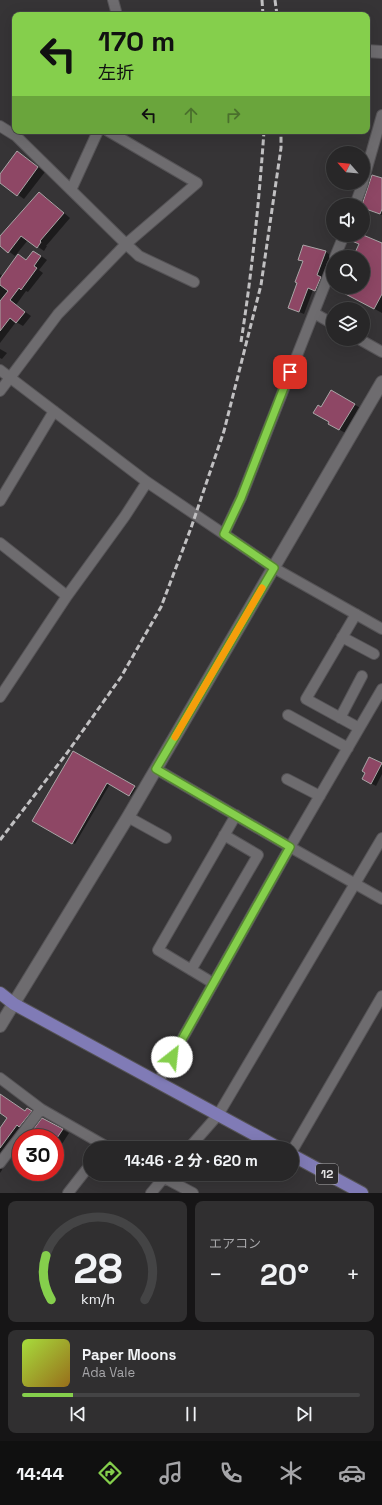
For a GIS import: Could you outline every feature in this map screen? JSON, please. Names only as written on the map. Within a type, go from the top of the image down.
[{"type":"main road","points":[[0,993],[14,1004],[266,1141]]},
{"type":"main road","name":"12","points":[[299,1159],[362,1193]]},
{"type":"street","points":[[114,0],[116,12]]},
{"type":"street","points":[[370,51],[382,52]]},
{"type":"street","points":[[370,157],[382,115]]},
{"type":"street","points":[[0,126],[12,134]]},
{"type":"street","points":[[13,134],[139,256],[194,282]]},
{"type":"street","points":[[71,190],[97,134]]},
{"type":"street","points":[[0,391],[58,314],[126,244],[197,184],[113,134]]},
{"type":"street","points":[[224,534],[241,498],[326,282]]},
{"type":"street","points":[[314,313],[326,320]]},
{"type":"street","points":[[370,345],[382,352]]},
{"type":"street","points":[[0,370],[147,482],[274,568],[382,629]]},
{"type":"street","points":[[2,1018],[14,1004],[128,817],[382,382]]},
{"type":"street","points":[[0,501],[54,411]]},
{"type":"street","points":[[0,697],[67,596],[125,516],[147,482]]},
{"type":"street","points":[[0,543],[67,596]]},
{"type":"street","points":[[356,614],[306,699],[359,728]]},
{"type":"street","points":[[342,637],[374,654]]},
{"type":"street","points":[[340,718],[362,676]]},
{"type":"street","points":[[158,1082],[290,847],[382,689]]},
{"type":"street","points":[[288,715],[348,748]]},
{"type":"street","points":[[156,769],[382,899]]},
{"type":"street","points":[[287,778],[320,796]]},
{"type":"street","points":[[213,983],[158,950],[236,816]]},
{"type":"street","points":[[128,817],[166,838]]},
{"type":"street","points":[[191,970],[258,855],[224,835]]},
{"type":"street","points":[[195,1141],[218,1115],[382,838]]},
{"type":"street","points":[[298,1141],[382,996]]},
{"type":"street","points":[[0,1078],[41,1109],[96,1141]]},
{"type":"street","points":[[0,1163],[41,1109]]},
{"type":"street","points":[[68,1193],[83,1174]]},
{"type":"street","points":[[151,1193],[158,1181]]},
{"type":"street","points":[[172,1181],[193,1193]]},
{"type":"building","points":[[17,151],[38,167],[17,196],[0,183],[0,174]]},
{"type":"building","points":[[372,175],[382,178],[382,209],[380,214],[370,210],[370,198],[364,198],[367,190],[370,190]]},
{"type":"building","points":[[39,192],[64,213],[40,241],[41,242],[37,248],[21,236],[8,253],[0,246],[0,236]]},
{"type":"building","points":[[370,238],[382,243],[382,294],[374,309],[370,307],[370,302],[361,302],[345,294],[370,294],[370,250],[356,250],[359,244],[354,242],[370,242]]},
{"type":"building","points":[[303,245],[326,251],[317,275],[321,277],[315,291],[308,288],[299,312],[288,308],[297,283],[295,282],[303,261],[298,260]]},
{"type":"building","points":[[33,251],[41,256],[34,266],[37,268],[21,290],[19,288],[10,300],[25,312],[16,323],[10,318],[0,331],[0,301],[8,291],[0,285],[0,279],[18,254],[26,260]]},
{"type":"building","points":[[331,390],[355,404],[339,430],[328,424],[329,422],[313,413],[318,405],[321,407]]},
{"type":"building","points":[[73,751],[135,786],[129,796],[107,783],[72,844],[32,821]]},
{"type":"building","points":[[369,757],[382,763],[371,784],[362,779],[365,773],[362,771]]},
{"type":"building","points":[[0,1094],[25,1111],[27,1108],[32,1111],[19,1127],[17,1125],[14,1129],[12,1129],[12,1132],[0,1148],[0,1128],[7,1118],[0,1113]]},
{"type":"building","points":[[42,1118],[63,1129],[34,1129]]},
{"type":"railway","points":[[262,0],[263,12]]},
{"type":"railway","points":[[275,0],[277,12]]},
{"type":"railway","points":[[241,342],[255,237],[264,134]]},
{"type":"railway","points":[[0,840],[67,753],[121,677],[161,607],[191,528],[224,431],[261,285],[281,148],[281,134]]},
{"type":"slow traffic","points":[[175,737],[262,588]]},
{"type":"route","points":[[172,1057],[290,847],[156,769],[274,568],[224,534],[241,498],[290,372]]}]
